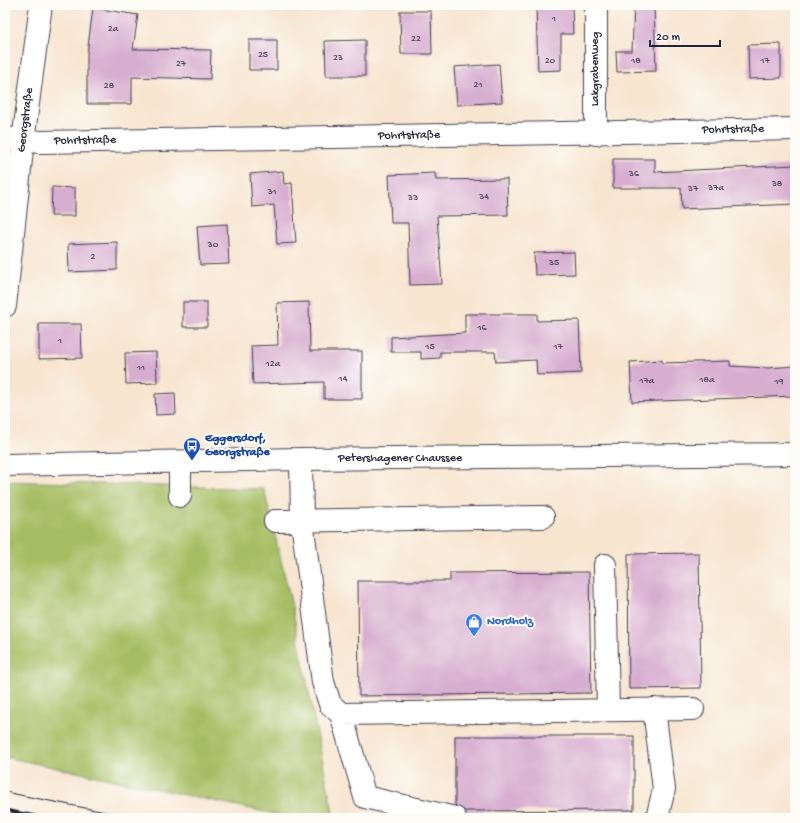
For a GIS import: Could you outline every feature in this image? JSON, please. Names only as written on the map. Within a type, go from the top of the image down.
[{"type":"street","name":"Georgstraße","points":[[5,306],[14,139],[41,5]]},
{"type":"street","name":"Lakgrabenweg","points":[[596,5],[596,134]]},
{"type":"street","name":"Pohrtstraße","points":[[14,139],[40,142],[596,134],[795,129]]},
{"type":"street","name":"Petershagener Chaussee","points":[[5,465],[301,459],[795,454]]},
{"type":"street","points":[[301,459],[302,521],[323,682],[330,704],[341,714],[364,797],[455,818]]},
{"type":"street","points":[[180,462],[180,496]]},
{"type":"street","points":[[275,521],[543,517]]},
{"type":"street","points":[[605,565],[608,710]]},
{"type":"street","points":[[654,709],[664,790],[657,818]]},
{"type":"street","points":[[341,714],[693,709]]},
{"type":"green space","points":[[5,481],[264,489],[291,602],[334,818],[294,818],[5,757]]},
{"type":"building","points":[[536,5],[572,5],[573,34],[561,34],[561,70],[538,71]]},
{"type":"building","points":[[634,5],[654,5],[656,71],[617,72],[616,51],[632,51]]},
{"type":"building","points":[[93,8],[138,15],[133,49],[211,50],[210,79],[132,77],[132,104],[87,104],[87,54]]},
{"type":"building","points":[[400,11],[431,11],[432,54],[401,54]]},
{"type":"building","points":[[249,40],[277,40],[277,70],[249,70]]},
{"type":"building","points":[[365,40],[365,76],[326,76],[325,41]]},
{"type":"building","points":[[781,44],[781,78],[749,79],[748,45]]},
{"type":"building","points":[[499,64],[502,102],[457,105],[454,67]]},
{"type":"building","points":[[613,159],[655,159],[655,172],[795,165],[795,204],[682,209],[681,188],[613,188]]},
{"type":"building","points":[[283,171],[284,184],[292,183],[296,243],[277,244],[274,205],[252,207],[250,174]]},
{"type":"building","points":[[435,173],[436,180],[507,179],[508,215],[437,216],[442,284],[410,285],[408,223],[391,223],[389,175]]},
{"type":"building","points":[[52,187],[75,188],[75,216],[51,216]]},
{"type":"building","points":[[227,224],[229,264],[200,265],[197,226]]},
{"type":"building","points":[[117,242],[117,270],[69,272],[68,244]]},
{"type":"building","points":[[574,252],[575,274],[535,275],[534,253]]},
{"type":"building","points":[[183,302],[207,302],[207,327],[183,327]]},
{"type":"building","points":[[309,302],[310,351],[362,351],[362,399],[324,399],[324,382],[253,384],[251,346],[278,345],[277,303]]},
{"type":"building","points":[[465,314],[537,314],[537,321],[579,320],[581,373],[537,375],[536,360],[496,362],[495,352],[440,352],[440,358],[421,359],[421,352],[391,352],[391,337],[465,333]]},
{"type":"building","points":[[39,324],[81,324],[82,358],[39,359]]},
{"type":"building","points":[[156,352],[157,383],[126,384],[125,353]]},
{"type":"building","points":[[662,360],[662,363],[730,361],[730,366],[768,368],[795,366],[795,396],[632,402],[630,362]]},
{"type":"building","points":[[175,393],[176,414],[156,415],[155,394]]},
{"type":"building","points":[[699,553],[701,688],[629,689],[628,554]]},
{"type":"building","name":"Nordholz","points":[[589,572],[591,693],[359,696],[358,581],[450,581],[450,573]]},
{"type":"building","points":[[455,736],[634,736],[634,810],[465,811],[455,805]]},
{"type":"tram line","points":[[5,792],[135,818]]},
{"type":"railway","points":[[5,810],[46,818]]},
{"type":"place","name":"Eggersdorf, Georgstraße","points":[[192,461]]},
{"type":"place","name":"Nordholz","points":[[474,637]]}]
